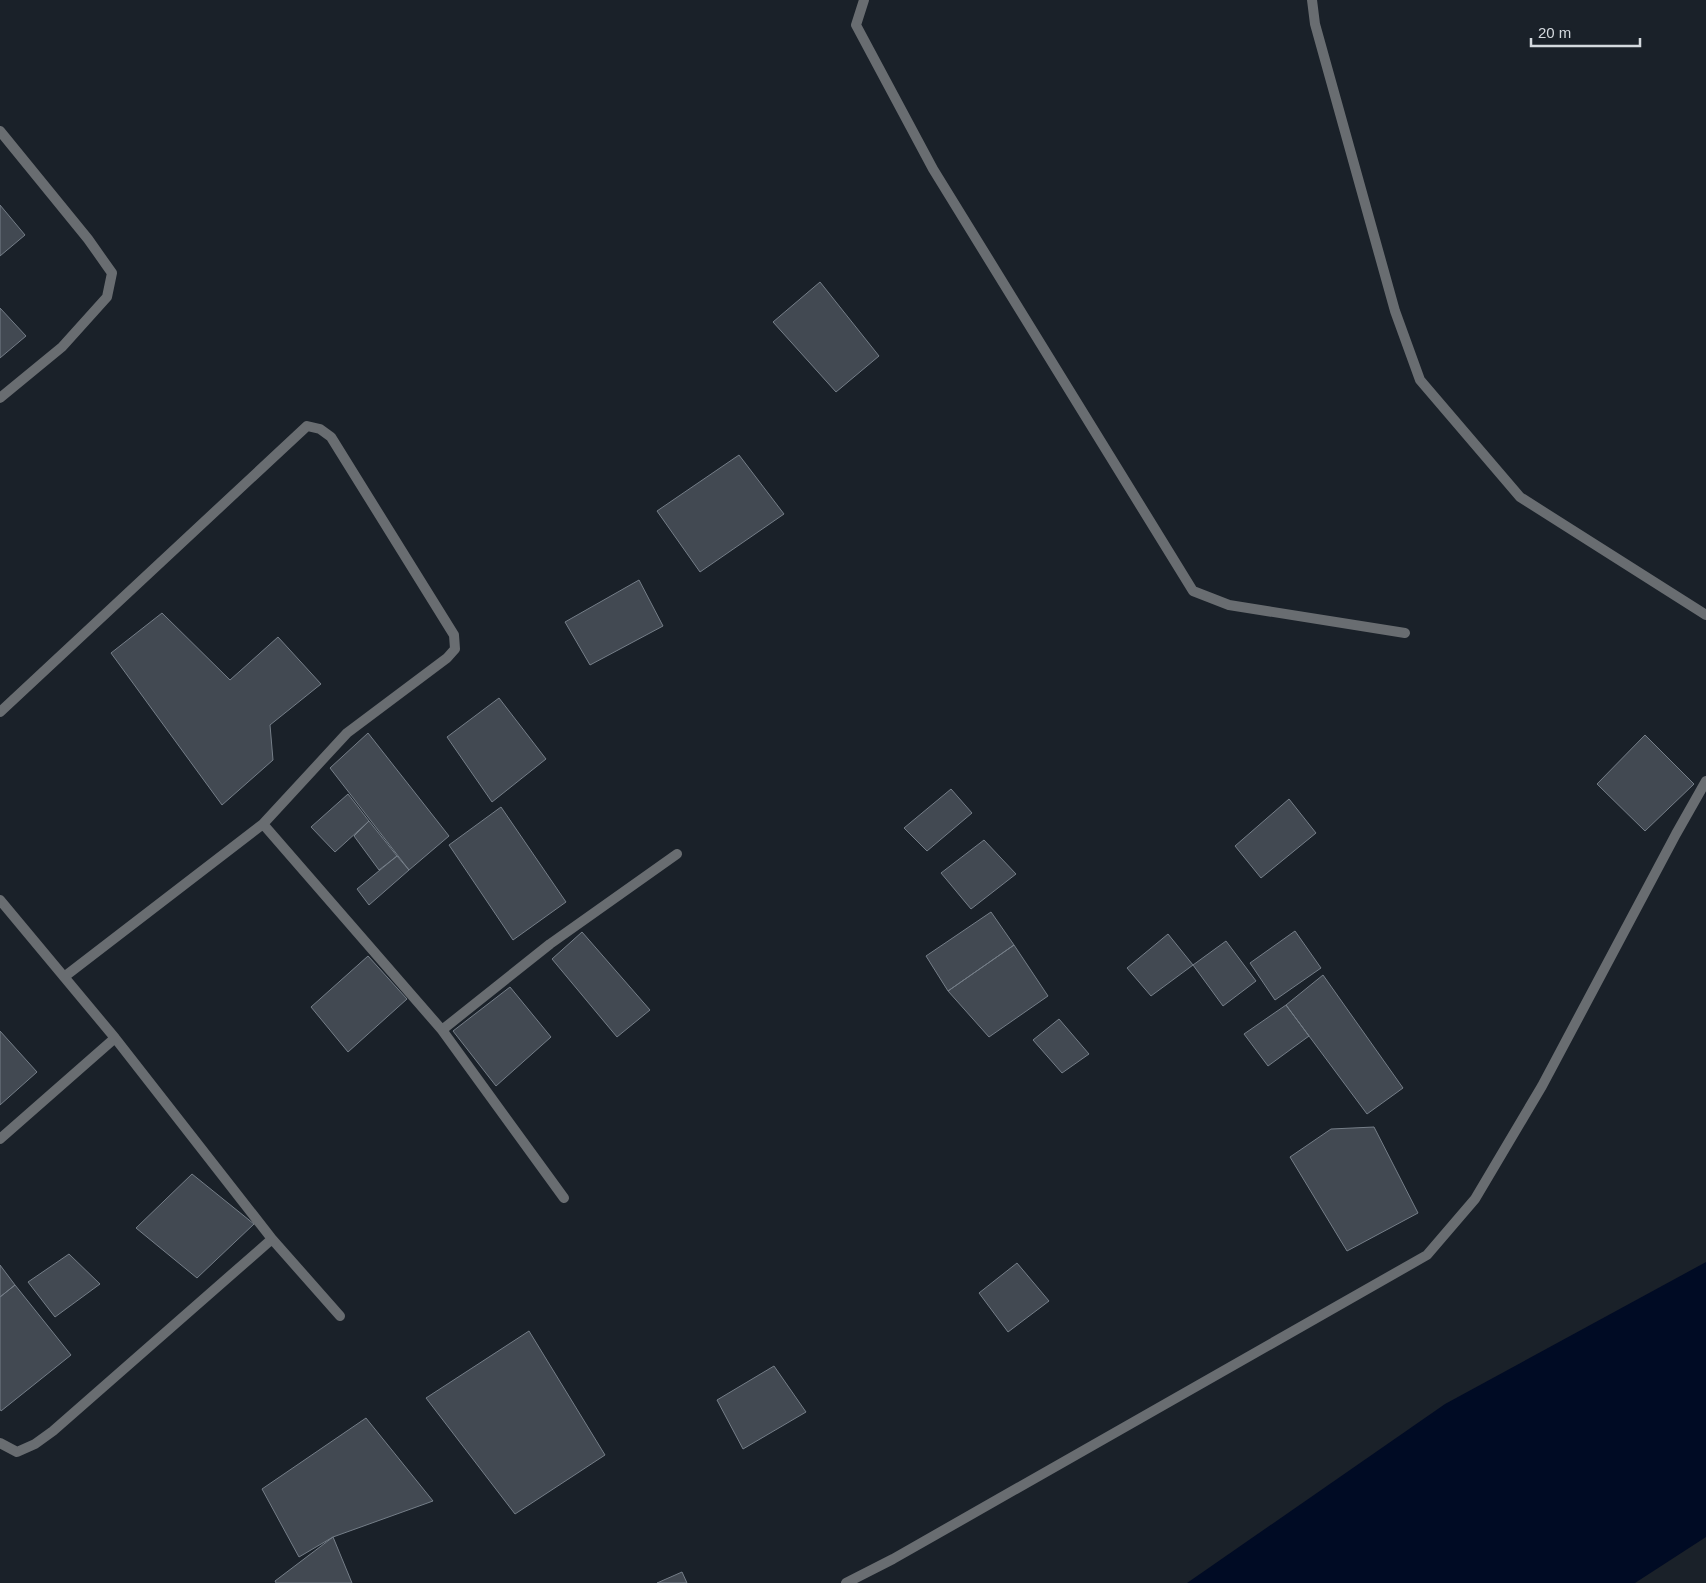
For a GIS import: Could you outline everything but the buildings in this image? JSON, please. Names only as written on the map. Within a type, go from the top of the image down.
[{"type":"street","points":[[864,0],[856,25],[933,169],[1193,592],[1229,605],[1405,633]]},
{"type":"street","points":[[1312,0],[1315,24],[1395,311],[1420,380],[1520,497],[1706,615]]},
{"type":"street","points":[[0,131],[88,239],[112,273],[107,296],[62,347],[0,398]]},
{"type":"street","points":[[0,712],[307,426],[320,429],[332,437],[454,635],[455,649],[447,658],[347,733],[263,824],[64,976]]},
{"type":"street","points":[[846,1583],[893,1559],[1427,1255],[1475,1199],[1542,1086],[1706,781]]},
{"type":"street","points":[[263,824],[442,1030],[564,1198]]},
{"type":"street","points":[[442,1030],[550,944],[677,854]]},
{"type":"street","points":[[0,900],[116,1038],[272,1239],[340,1316]]},
{"type":"street","points":[[0,1139],[116,1038]]},
{"type":"street","points":[[0,1443],[17,1452],[35,1444],[53,1431],[272,1239]]},
{"type":"water","points":[[1706,1262],[1706,1537],[1635,1583],[1187,1583],[1445,1404]]}]
